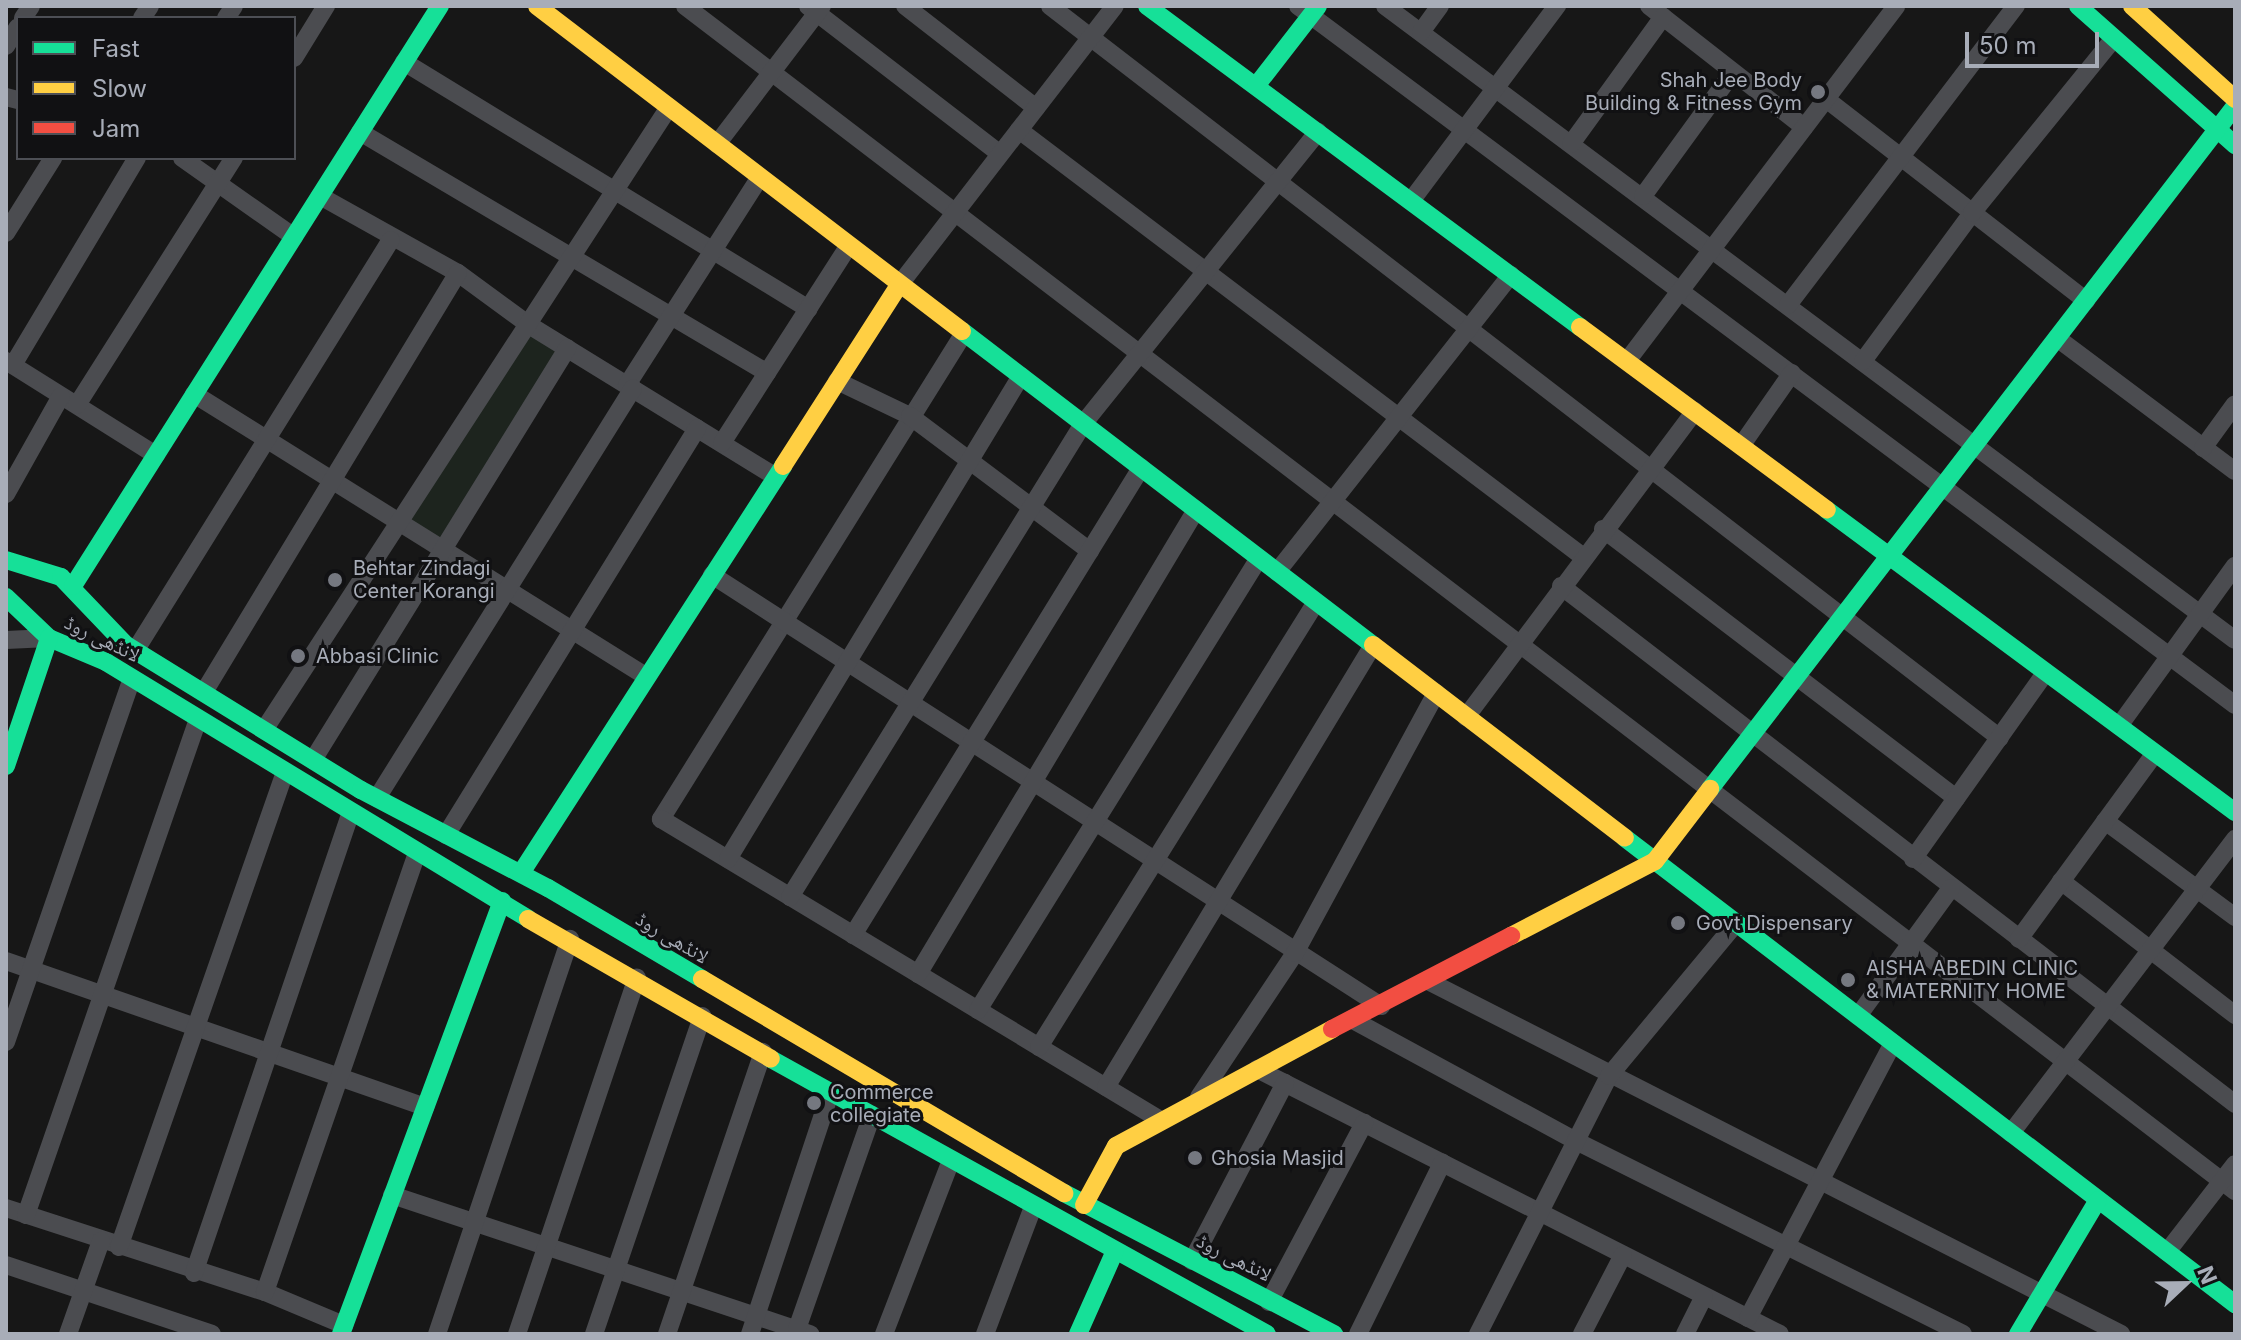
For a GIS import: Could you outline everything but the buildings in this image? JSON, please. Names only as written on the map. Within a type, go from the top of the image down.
[{"type":"street","points":[[296,55],[326,6]]},
{"type":"street","points":[[73,586],[440,6]]},
{"type":"street","points":[[537,6],[2235,1304]]},
{"type":"street","points":[[685,6],[1515,646],[2229,1186]]},
{"type":"street","points":[[905,6],[1036,108]]},
{"type":"street","points":[[1050,6],[1282,181],[1649,471],[1845,613],[2000,738]]},
{"type":"street","points":[[521,873],[900,284],[1115,6]]},
{"type":"street","points":[[1147,6],[2235,812]]},
{"type":"street","points":[[1385,6],[2235,640]]},
{"type":"street","points":[[1421,32],[1440,6]]},
{"type":"street","points":[[1411,201],[1462,131],[1498,89],[1557,6]]},
{"type":"street","points":[[1627,361],[1896,6]]},
{"type":"street","points":[[1788,305],[2016,6]]},
{"type":"street","points":[[2078,6],[2235,145]]},
{"type":"street","points":[[2132,6],[2235,99]]},
{"type":"street","points":[[717,144],[773,72],[815,8],[1000,154]]},
{"type":"street","points":[[1256,86],[1309,9],[1462,131],[1681,290],[2235,705]]},
{"type":"street","points":[[1571,144],[1656,11],[1804,127]]},
{"type":"street","points":[[1863,361],[1972,213],[2114,38]]},
{"type":"street","points":[[404,62],[808,309]]},
{"type":"street","points":[[1643,196],[1733,72]]},
{"type":"street","points":[[1826,99],[2086,301]]},
{"type":"street","points":[[1084,1205],[1116,1146],[1159,1119],[1655,861],[2235,106]]},
{"type":"street","points":[[264,730],[669,107]]},
{"type":"street","points":[[1019,130],[1582,556]]},
{"type":"street","points":[[360,132],[767,373]]},
{"type":"street","points":[[790,897],[907,701],[1083,424],[1207,275],[1318,132]]},
{"type":"street","points":[[6,233],[52,160]]},
{"type":"street","points":[[136,160],[9,363],[156,455]]},
{"type":"street","points":[[185,160],[294,237]]},
{"type":"street","points":[[6,494],[13,464],[69,400],[233,160]]},
{"type":"street","points":[[377,798],[507,590],[670,318],[760,177]]},
{"type":"street","points":[[320,196],[391,240],[458,273],[529,325],[776,477]]},
{"type":"street","points":[[135,651],[391,240]]},
{"type":"street","points":[[722,443],[849,245]]},
{"type":"street","points":[[204,692],[458,273]]},
{"type":"street","points":[[1277,572],[1328,501],[1398,417],[1466,324],[1511,275]]},
{"type":"street","points":[[964,333],[661,819],[1159,1119]]},
{"type":"street","points":[[2057,338],[2235,471]]},
{"type":"street","points":[[313,760],[447,549],[567,348]]},
{"type":"street","points":[[1741,446],[1792,373]]},
{"type":"street","points":[[728,859],[1021,376]]},
{"type":"street","points":[[837,381],[910,416],[1090,551]]},
{"type":"street","points":[[194,394],[447,549],[647,677]]},
{"type":"street","points":[[2203,448],[2235,404]]},
{"type":"street","points":[[1466,717],[1582,556],[1695,411]]},
{"type":"street","points":[[446,835],[697,428]]},
{"type":"street","points":[[853,935],[1141,468]]},
{"type":"street","points":[[918,974],[1196,510]]},
{"type":"street","points":[[1603,529],[1956,798]]},
{"type":"street","points":[[978,1010],[1259,558]]},
{"type":"street","name":"لانڈھی روڈ","points":[[6,560],[46,571],[73,586],[135,651],[377,798],[548,888],[1084,1205],[1334,1334]]},
{"type":"street","points":[[2119,726],[2235,566]]},
{"type":"street","points":[[24,617],[26,589],[46,571]]},
{"type":"street","points":[[712,575],[1381,1006]]},
{"type":"street","points":[[1561,586],[1752,736],[2235,1104]]},
{"type":"street","name":"لانڈھی روڈ","points":[[6,597],[24,617],[57,642],[132,678],[417,854],[570,939],[830,1094],[1257,1332]]},
{"type":"street","points":[[1039,1047],[1158,862],[1316,602]]},
{"type":"street","points":[[6,640],[57,642],[93,636],[97,609]]},
{"type":"street","points":[[6,766],[57,642]]},
{"type":"street","points":[[1106,1087],[1373,645]]},
{"type":"street","points":[[1913,859],[2046,672]]},
{"type":"street","points":[[6,1042],[132,678]]},
{"type":"street","points":[[1197,1100],[1295,953],[1436,693]]},
{"type":"street","points":[[26,1215],[198,719]]},
{"type":"street","points":[[2019,939],[2155,753]]},
{"type":"street","points":[[68,1334],[83,1290],[110,1244],[285,772]]},
{"type":"street","points":[[194,1273],[351,813]]},
{"type":"street","points":[[2105,821],[2235,917]]},
{"type":"street","points":[[2011,1133],[2235,839]]},
{"type":"street","points":[[265,1292],[337,1076],[417,854]]},
{"type":"street","points":[[6,1208],[194,1273],[265,1292],[343,1330],[425,1107],[494,897],[498,861]]},
{"type":"street","points":[[2061,881],[2235,1015]]},
{"type":"street","points":[[532,918],[548,888]]},
{"type":"street","points":[[1858,1016],[1951,888]]},
{"type":"street","points":[[1478,1334],[1609,1076],[1736,923]]},
{"type":"street","points":[[437,1334],[570,939]]},
{"type":"street","points":[[6,961],[425,1107]]},
{"type":"street","points":[[517,1334],[637,978]]},
{"type":"street","points":[[1428,981],[1609,1076],[2121,1334]]},
{"type":"street","points":[[594,1334],[702,1016]]},
{"type":"street","points":[[1353,1020],[1578,1142],[1963,1334]]},
{"type":"street","points":[[1748,1318],[1789,1246],[1818,1180],[1893,1043]]},
{"type":"street","points":[[667,1334],[763,1052]]},
{"type":"street","points":[[1257,1069],[1780,1334]]},
{"type":"street","points":[[1192,1261],[1285,1083]]},
{"type":"street","points":[[750,1334],[830,1094]]},
{"type":"street","points":[[392,1195],[804,1332],[872,1115]]},
{"type":"street","points":[[1269,1302],[1364,1123]]},
{"type":"street","points":[[884,1334],[951,1160]]},
{"type":"street","points":[[1358,1334],[1442,1163]]},
{"type":"street","points":[[2167,1252],[2229,1186],[2235,1164]]},
{"type":"street","points":[[2018,1334],[2098,1200]]},
{"type":"street","points":[[985,1334],[1033,1207]]},
{"type":"street","points":[[1078,1334],[1114,1253]]},
{"type":"street","points":[[1582,1334],[1623,1255]]},
{"type":"street","points":[[6,1265],[212,1334]]},
{"type":"street","points":[[1685,1334],[1704,1296]]},
{"type":"shaded area","points":[[529,325],[567,348],[447,549],[401,523]]},
{"type":"traffic: fast","points":[[73,586],[440,6]]},
{"type":"traffic: fast","points":[[1147,6],[1580,327]]},
{"type":"traffic: fast","points":[[1256,86],[1318,6]]},
{"type":"traffic: fast","points":[[2078,6],[2235,145]]},
{"type":"traffic: fast","points":[[1710,789],[2235,106]]},
{"type":"traffic: fast","points":[[962,331],[1373,645]]},
{"type":"traffic: fast","points":[[521,873],[783,466]]},
{"type":"traffic: fast","points":[[1827,510],[2235,812]]},
{"type":"traffic: fast","points":[[6,560],[61,577],[126,645],[361,790],[548,888],[702,979]]},
{"type":"traffic: fast","points":[[6,597],[49,638],[106,662],[528,919]]},
{"type":"traffic: fast","points":[[6,766],[49,638]]},
{"type":"traffic: fast","points":[[1625,838],[2235,1304]]},
{"type":"traffic: fast","points":[[341,1334],[502,901]]},
{"type":"traffic: fast","points":[[771,1059],[1267,1334]]},
{"type":"traffic: fast","points":[[1064,1193],[1334,1334]]},
{"type":"traffic: fast","points":[[2018,1334],[2098,1200]]},
{"type":"traffic: fast","points":[[1078,1334],[1114,1253]]},
{"type":"traffic: slow","points":[[537,6],[962,331]]},
{"type":"traffic: slow","points":[[2132,6],[2235,99]]},
{"type":"traffic: slow","points":[[783,466],[900,284]]},
{"type":"traffic: slow","points":[[1580,327],[1827,510]]},
{"type":"traffic: slow","points":[[1373,645],[1625,838]]},
{"type":"traffic: slow","points":[[1511,936],[1655,861],[1710,789]]},
{"type":"traffic: slow","points":[[528,919],[771,1059]]},
{"type":"traffic: slow","points":[[702,979],[1064,1193]]},
{"type":"traffic: slow","points":[[1084,1205],[1116,1146],[1332,1029]]},
{"type":"traffic: jam","points":[[1332,1029],[1511,936]]},
{"type":"place","name":"Shah Jee Body Building & Fitness Gym","points":[[1818,92]]},
{"type":"place","name":"Behtar Zindagi Center Korangi","points":[[335,580]]},
{"type":"place","name":"Abbasi Clinic","points":[[298,656]]},
{"type":"place","name":"Govt Dispensary","points":[[1678,923]]},
{"type":"place","name":"AISHA ABEDIN CLINIC & MATERNITY HOME","points":[[1848,980]]},
{"type":"place","name":"Commerce collegiate","points":[[814,1103]]},
{"type":"place","name":"Ghosia Masjid","points":[[1195,1158]]}]
